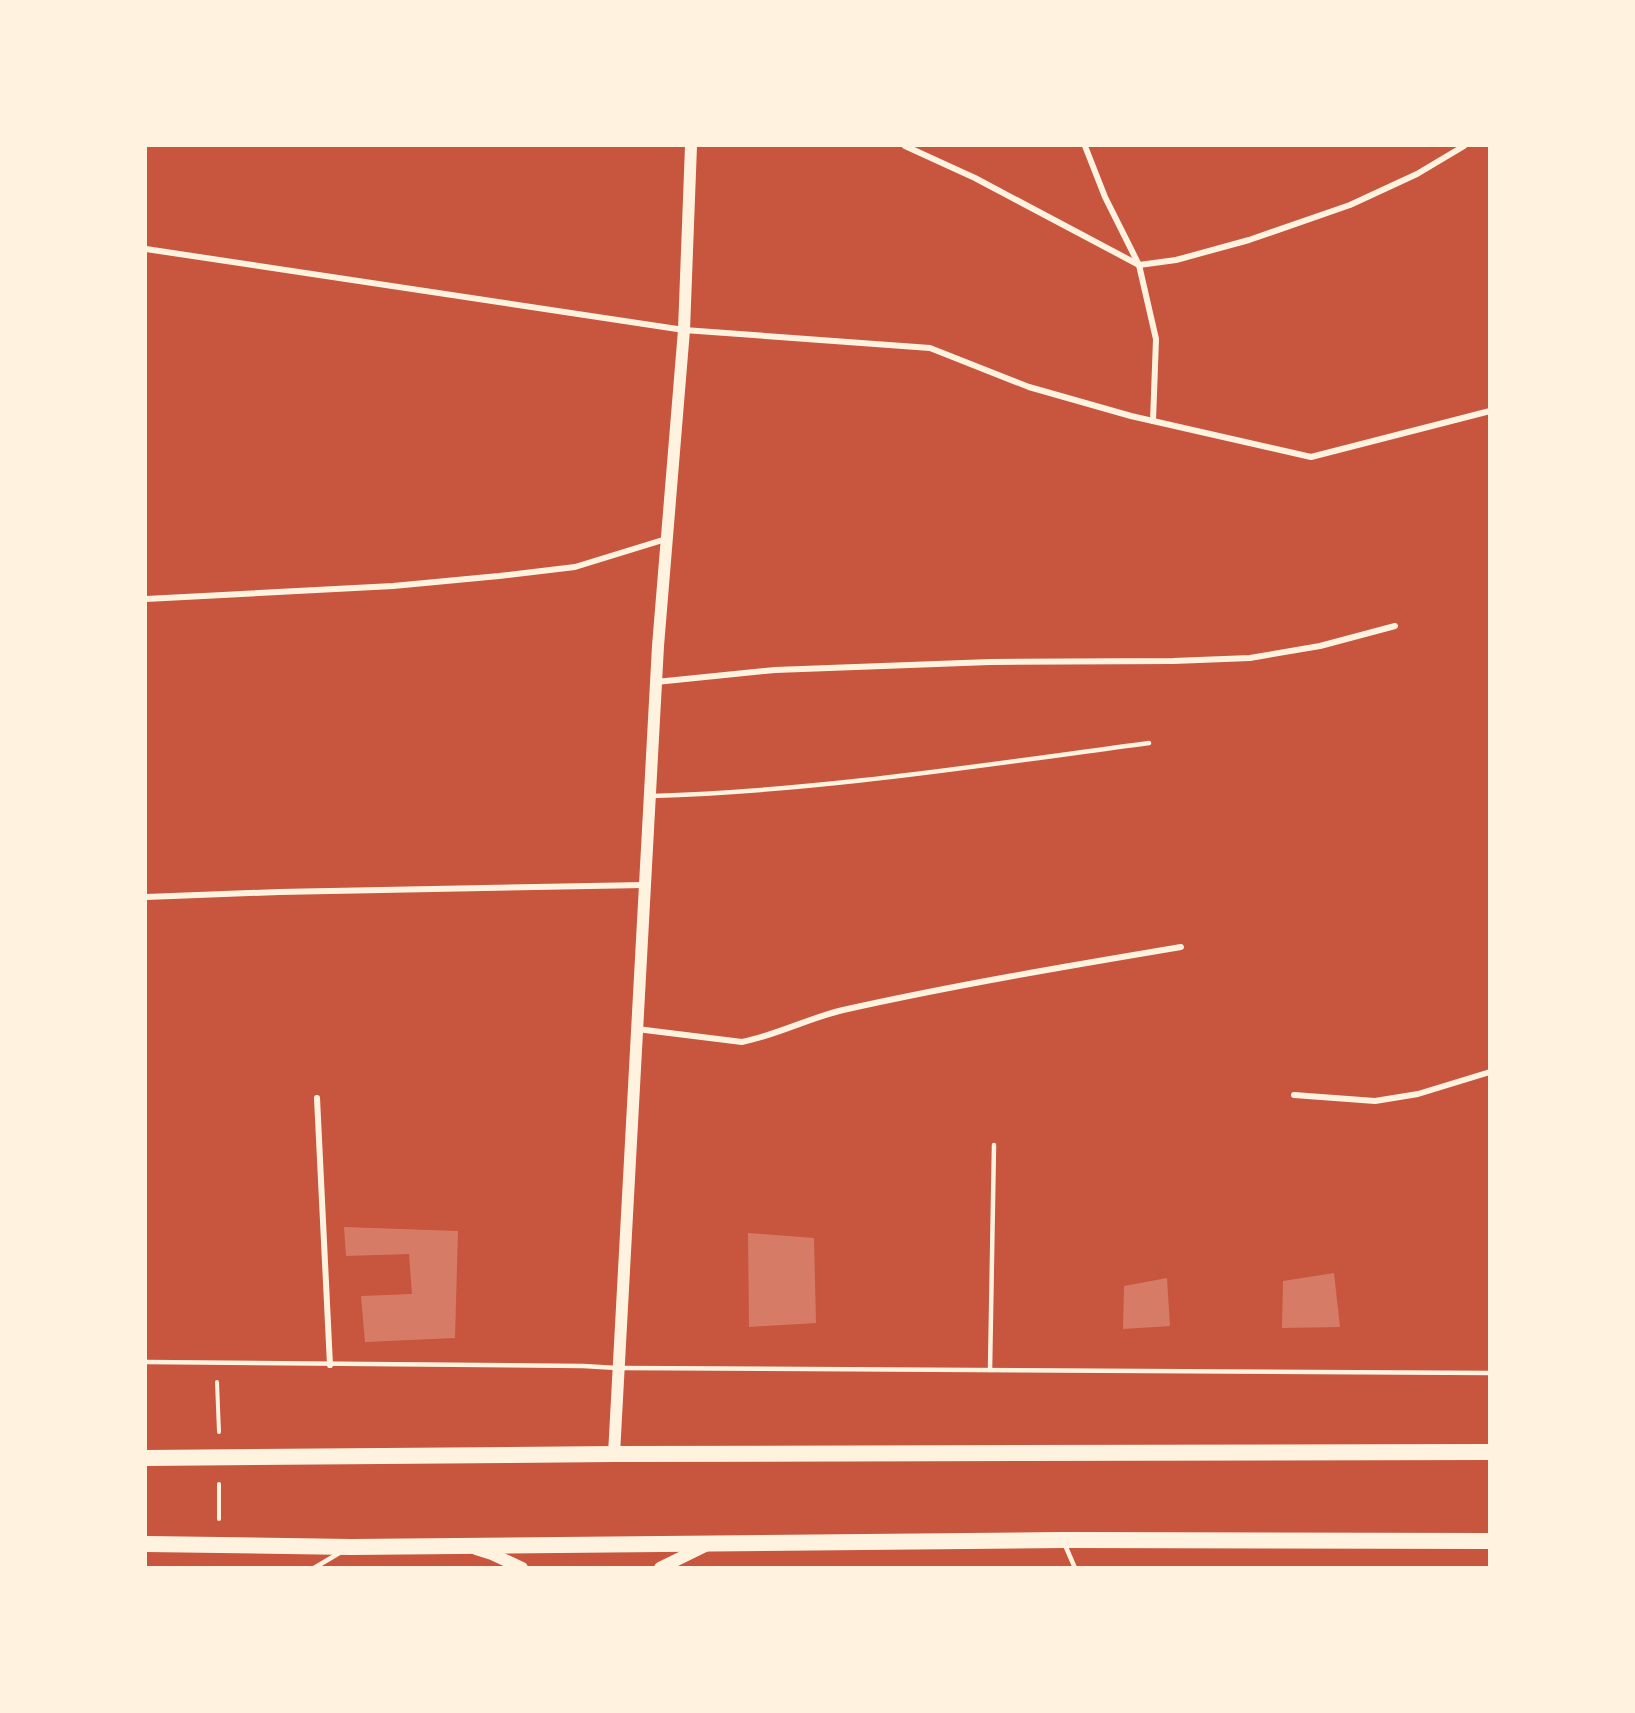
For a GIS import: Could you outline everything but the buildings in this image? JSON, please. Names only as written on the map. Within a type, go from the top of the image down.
[{"type":"highway","points":[[146,1458],[614,1454],[1490,1452]]},
{"type":"highway","points":[[146,1544],[351,1547],[1063,1540],[1490,1541]]},
{"type":"main road","points":[[614,1454],[656,682],[684,330],[691,146]]},
{"type":"main road","points":[[660,1568],[711,1544]]},
{"type":"main road","points":[[462,1546],[492,1554],[522,1568]]},
{"type":"street","points":[[905,146],[975,178],[1139,265],[1176,260],[1249,240],[1350,205],[1417,174],[1464,146]]},
{"type":"street","points":[[1085,146],[1105,198],[1139,265],[1156,339],[1154,421]]},
{"type":"street","points":[[146,249],[684,330],[930,348],[1029,387],[1154,421],[1311,457],[1490,411]]},
{"type":"street","points":[[146,599],[393,586],[499,576],[575,567],[667,539]]},
{"type":"street","points":[[656,682],[775,670],[990,662],[1173,661],[1250,658],[1320,646],[1395,626]]},
{"type":"street","points":[[146,897],[291,891],[644,885]]},
{"type":"street","points":[[636,1029],[742,1042],[830,1013],[866,1005],[1023,973],[1181,947]]},
{"type":"street","points":[[1294,1095],[1375,1101],[1418,1094],[1490,1072]]},
{"type":"street","points":[[317,1098],[330,1365]]},
{"type":"lane","points":[[649,796],[716,794],[956,769],[1149,743]]},
{"type":"lane","points":[[990,1370],[994,1145]]},
{"type":"lane","points":[[146,1362],[617,1368],[1490,1372]]},
{"type":"lane","points":[[1063,1540],[1075,1568]]},
{"type":"lane","points":[[314,1568],[351,1547]]},
{"type":"path","points":[[217,1379],[219,1434]]},
{"type":"path","points":[[219,1478],[219,1523]]}]
